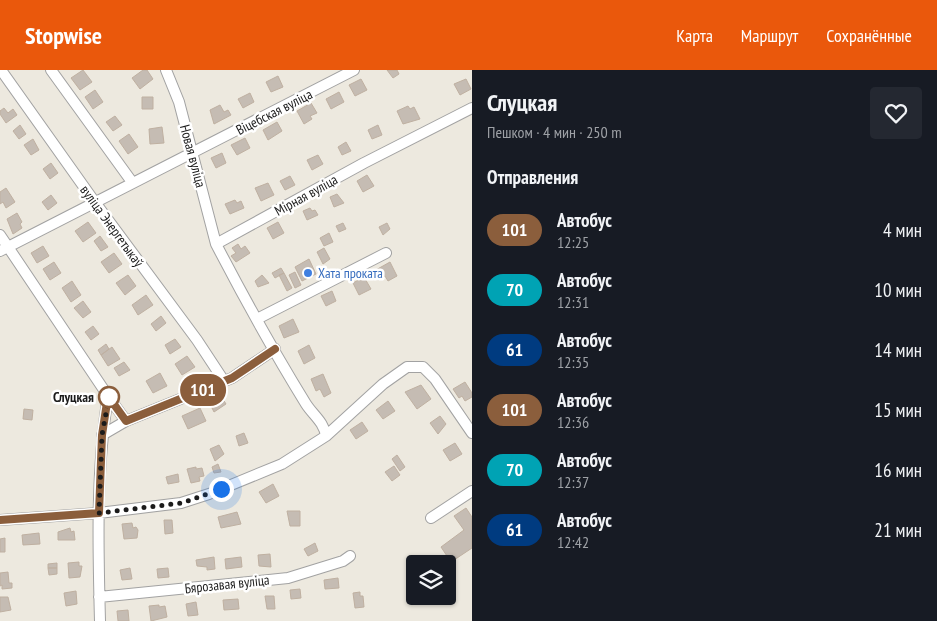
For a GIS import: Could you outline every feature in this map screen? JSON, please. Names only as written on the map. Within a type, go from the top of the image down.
[{"type":"street","name":"вуліца Энергетыкаў","points":[[1,70],[94,202],[197,340],[224,382]]},
{"type":"street","points":[[51,70],[132,182]]},
{"type":"street","name":"Новая вуліца","points":[[166,70],[178,102],[193,153],[216,244]]},
{"type":"street","name":"Віцебская вуліца","points":[[4,249],[354,70]]},
{"type":"street","name":"Мірная вуліца","points":[[216,244],[364,163],[472,108]]},
{"type":"street","points":[[0,235],[4,249],[126,421]]},
{"type":"street","points":[[216,244],[307,405],[324,428],[326,436]]},
{"type":"street","points":[[257,319],[386,253]]},
{"type":"street","points":[[102,435],[126,421],[224,382],[275,349]]},
{"type":"street","points":[[0,520],[99,513],[182,503],[282,464],[326,436],[383,384],[407,367],[423,367],[435,379],[472,433]]},
{"type":"street","points":[[100,621],[99,513],[102,435],[108,396]]},
{"type":"street","points":[[431,518],[472,491]]},
{"type":"street","name":"Бярозавая вуліца","points":[[99,597],[288,578],[342,561],[350,556]]},
{"type":"building","points":[[83,70],[92,82],[80,90],[71,78]]},
{"type":"building","points":[[143,70],[147,70],[153,79],[140,89],[132,78]]},
{"type":"building","points":[[387,70],[397,70],[399,74],[393,78]]},
{"type":"building","points":[[278,76],[283,87],[271,92],[266,82]]},
{"type":"building","points":[[361,79],[367,90],[355,96],[349,85]]},
{"type":"building","points":[[466,79],[471,89],[460,95],[454,84]]},
{"type":"building","points":[[95,90],[103,102],[93,109],[85,97]]},
{"type":"building","points":[[339,92],[344,102],[331,109],[326,99]]},
{"type":"building","points":[[250,93],[254,102],[243,108],[238,99]]},
{"type":"building","points":[[142,97],[153,97],[153,109],[142,109]]},
{"type":"building","points":[[311,103],[317,113],[310,116],[312,119],[304,124],[297,111]]},
{"type":"building","points":[[220,105],[224,112],[228,110],[231,115],[214,124],[210,110]]},
{"type":"building","points":[[408,106],[410,109],[414,107],[420,119],[403,124],[397,111]]},
{"type":"building","points":[[4,108],[8,113],[13,109],[17,115],[6,123],[0,114],[0,111]]},
{"type":"building","points":[[115,116],[122,125],[113,131],[106,122]]},
{"type":"building","points":[[277,122],[282,131],[268,140],[263,130]]},
{"type":"building","points":[[20,125],[26,134],[19,139],[13,131]]},
{"type":"building","points":[[378,125],[382,135],[372,139],[368,130]]},
{"type":"building","points":[[162,127],[164,143],[150,144],[149,129]]},
{"type":"building","points":[[129,134],[138,147],[128,154],[119,141]]},
{"type":"building","points":[[245,138],[250,148],[237,155],[231,145]]},
{"type":"building","points":[[33,139],[39,150],[31,155],[24,145]]},
{"type":"building","points":[[346,142],[351,151],[342,155],[338,147]]},
{"type":"building","points":[[222,153],[226,163],[216,168],[211,158]]},
{"type":"building","points":[[318,155],[323,164],[312,170],[307,160]]},
{"type":"building","points":[[51,163],[58,173],[50,179],[43,169]]},
{"type":"building","points":[[367,175],[374,186],[363,192],[357,181]]},
{"type":"building","points":[[290,176],[295,185],[285,190],[280,181]]},
{"type":"building","points":[[268,183],[274,195],[261,201],[255,188]]},
{"type":"building","points":[[6,188],[15,202],[6,208],[3,202],[0,204],[0,192]]},
{"type":"building","points":[[337,194],[344,203],[334,207],[330,197]]},
{"type":"building","points":[[51,195],[57,203],[48,210],[42,202]]},
{"type":"building","points":[[235,200],[237,203],[241,201],[244,208],[230,214],[225,204]]},
{"type":"building","points":[[310,208],[312,211],[315,210],[318,215],[307,220],[303,211]]},
{"type":"building","points":[[17,213],[22,222],[20,224],[22,228],[13,234],[7,219]]},
{"type":"building","points":[[88,222],[96,233],[83,242],[75,231]]},
{"type":"building","points":[[278,222],[284,233],[273,239],[267,228]]},
{"type":"building","points":[[343,223],[346,229],[339,232],[336,226]]},
{"type":"building","points":[[387,223],[390,229],[383,235],[379,227]]},
{"type":"building","points":[[329,233],[333,242],[324,246],[320,238]]},
{"type":"building","points":[[100,236],[108,247],[101,251],[94,241]]},
{"type":"building","points":[[238,244],[241,249],[245,246],[250,253],[236,262],[231,256],[236,253],[232,248]]},
{"type":"building","points":[[43,246],[49,256],[37,263],[31,253]]},
{"type":"building","points":[[324,248],[330,259],[323,264],[317,252]]},
{"type":"building","points":[[114,253],[122,264],[109,273],[101,262]]},
{"type":"building","points":[[309,259],[316,274],[302,281],[295,267]]},
{"type":"building","points":[[54,262],[61,273],[50,280],[43,269]]},
{"type":"building","points":[[390,262],[397,276],[388,281],[385,276],[378,280],[374,271]]},
{"type":"building","points":[[281,268],[284,273],[275,278],[272,273]]},
{"type":"building","points":[[295,272],[301,285],[295,288],[289,275]]},
{"type":"building","points":[[284,273],[292,288],[287,291],[279,275]]},
{"type":"building","points":[[128,275],[136,286],[125,295],[116,283]]},
{"type":"building","points":[[262,275],[269,283],[258,287],[255,281]]},
{"type":"building","points":[[364,277],[371,289],[359,295],[353,283]]},
{"type":"building","points":[[72,281],[81,295],[71,302],[62,288]]},
{"type":"building","points":[[332,291],[336,301],[326,306],[321,296]]},
{"type":"building","points":[[146,295],[153,305],[138,315],[132,305]]},
{"type":"building","points":[[83,301],[91,312],[83,318],[74,308]]},
{"type":"building","points":[[161,316],[166,323],[156,331],[151,324]]},
{"type":"building","points":[[293,319],[299,332],[284,338],[279,326]]},
{"type":"building","points":[[93,326],[99,334],[91,340],[85,332]]},
{"type":"building","points":[[175,339],[181,347],[170,354],[165,345]]},
{"type":"building","points":[[106,344],[109,349],[101,355],[98,350]]},
{"type":"building","points":[[309,345],[315,358],[304,364],[298,351]]},
{"type":"building","points":[[112,347],[120,359],[108,366],[101,355]]},
{"type":"building","points":[[187,356],[195,367],[182,375],[175,364]]},
{"type":"building","points":[[124,362],[130,370],[119,376],[114,368]]},
{"type":"building","points":[[160,373],[167,386],[153,393],[146,381]]},
{"type":"building","points":[[323,374],[331,393],[324,397],[320,389],[316,391],[311,379]]},
{"type":"building","points":[[465,382],[472,393],[472,397],[465,401],[462,396],[459,398],[453,389]]},
{"type":"building","points":[[421,385],[431,399],[417,409],[405,392]]},
{"type":"building","points":[[221,396],[226,404],[214,412],[210,404]]},
{"type":"building","points":[[388,401],[395,411],[383,419],[376,410]]},
{"type":"building","points":[[200,408],[206,421],[188,429],[182,416]]},
{"type":"building","points":[[24,409],[33,410],[32,420],[23,419]]},
{"type":"building","points":[[440,416],[446,424],[438,434],[430,423]]},
{"type":"building","points":[[362,422],[368,431],[356,439],[350,430]]},
{"type":"building","points":[[244,433],[248,443],[239,446],[236,436]]},
{"type":"building","points":[[455,443],[462,454],[450,461],[443,450]]},
{"type":"building","points":[[219,445],[224,454],[215,461],[210,449]]},
{"type":"building","points":[[397,455],[405,467],[400,471],[392,459]]},
{"type":"building","points":[[218,464],[221,472],[214,473],[212,467]]},
{"type":"building","points":[[394,466],[400,475],[392,481],[385,472]]},
{"type":"building","points":[[196,467],[196,469],[202,468],[204,476],[199,477],[200,481],[191,483],[187,469]]},
{"type":"building","points":[[178,474],[179,482],[168,484],[166,477]]},
{"type":"building","points":[[273,484],[279,496],[266,503],[259,492]]},
{"type":"building","points":[[466,508],[472,517],[472,548],[456,559],[456,555],[446,555],[441,547],[464,530],[454,516]]},
{"type":"building","points":[[287,511],[300,511],[300,526],[290,526]]},
{"type":"building","points":[[237,512],[241,524],[221,528],[218,517]]},
{"type":"building","points":[[164,520],[172,520],[173,533],[165,534]]},
{"type":"building","points":[[132,523],[133,528],[136,527],[138,530],[137,538],[124,539],[122,524]]},
{"type":"building","points":[[70,528],[71,532],[74,531],[75,540],[58,540],[58,532]]},
{"type":"building","points":[[39,533],[40,544],[23,545],[22,535]]},
{"type":"building","points":[[5,538],[5,552],[0,552],[0,539]]},
{"type":"building","points":[[315,543],[318,551],[308,556],[304,549]]},
{"type":"building","points":[[270,554],[271,567],[259,566],[258,555]]},
{"type":"building","points":[[214,557],[215,569],[207,570],[207,567],[197,566],[196,560]]},
{"type":"building","points":[[241,557],[242,567],[226,569],[225,559]]},
{"type":"building","points":[[79,562],[79,566],[82,566],[80,577],[69,578],[68,563]]},
{"type":"building","points":[[57,563],[57,568],[48,568],[48,564]]},
{"type":"building","points":[[48,568],[57,568],[57,574],[49,575]]},
{"type":"building","points":[[130,568],[132,579],[122,580],[120,570]]},
{"type":"building","points":[[168,568],[169,577],[158,578],[157,569]]},
{"type":"building","points":[[8,572],[9,583],[12,583],[12,588],[2,589],[2,585],[0,586],[0,573]]},
{"type":"building","points":[[338,578],[339,588],[325,589],[324,580]]},
{"type":"building","points":[[300,589],[301,598],[291,599],[290,590]]},
{"type":"building","points":[[76,591],[77,604],[66,606],[64,593]]},
{"type":"building","points":[[360,592],[360,596],[363,596],[364,607],[355,608],[353,593]]},
{"type":"building","points":[[265,596],[274,596],[275,609],[267,609]]},
{"type":"building","points":[[0,597],[8,597],[11,610],[0,612]]},
{"type":"building","points":[[238,599],[239,609],[224,610],[223,600]]},
{"type":"building","points":[[196,602],[198,615],[188,616],[186,604]]},
{"type":"building","points":[[159,605],[159,607],[165,606],[167,617],[151,621],[149,606]]},
{"type":"building","points":[[128,610],[129,621],[118,621],[117,611]]},
{"type":"bus line","name":"101","points":[[0,520],[23,520],[99,513],[102,435],[108,396],[126,421],[232,378],[275,349]]},
{"type":"place","name":"Хата проката","points":[[308,273]]},
{"type":"place","name":"Слуцкая","points":[[109,397]]},
{"type":"route","points":[[109,397],[102,435],[99,513],[182,503],[221,489]]}]
